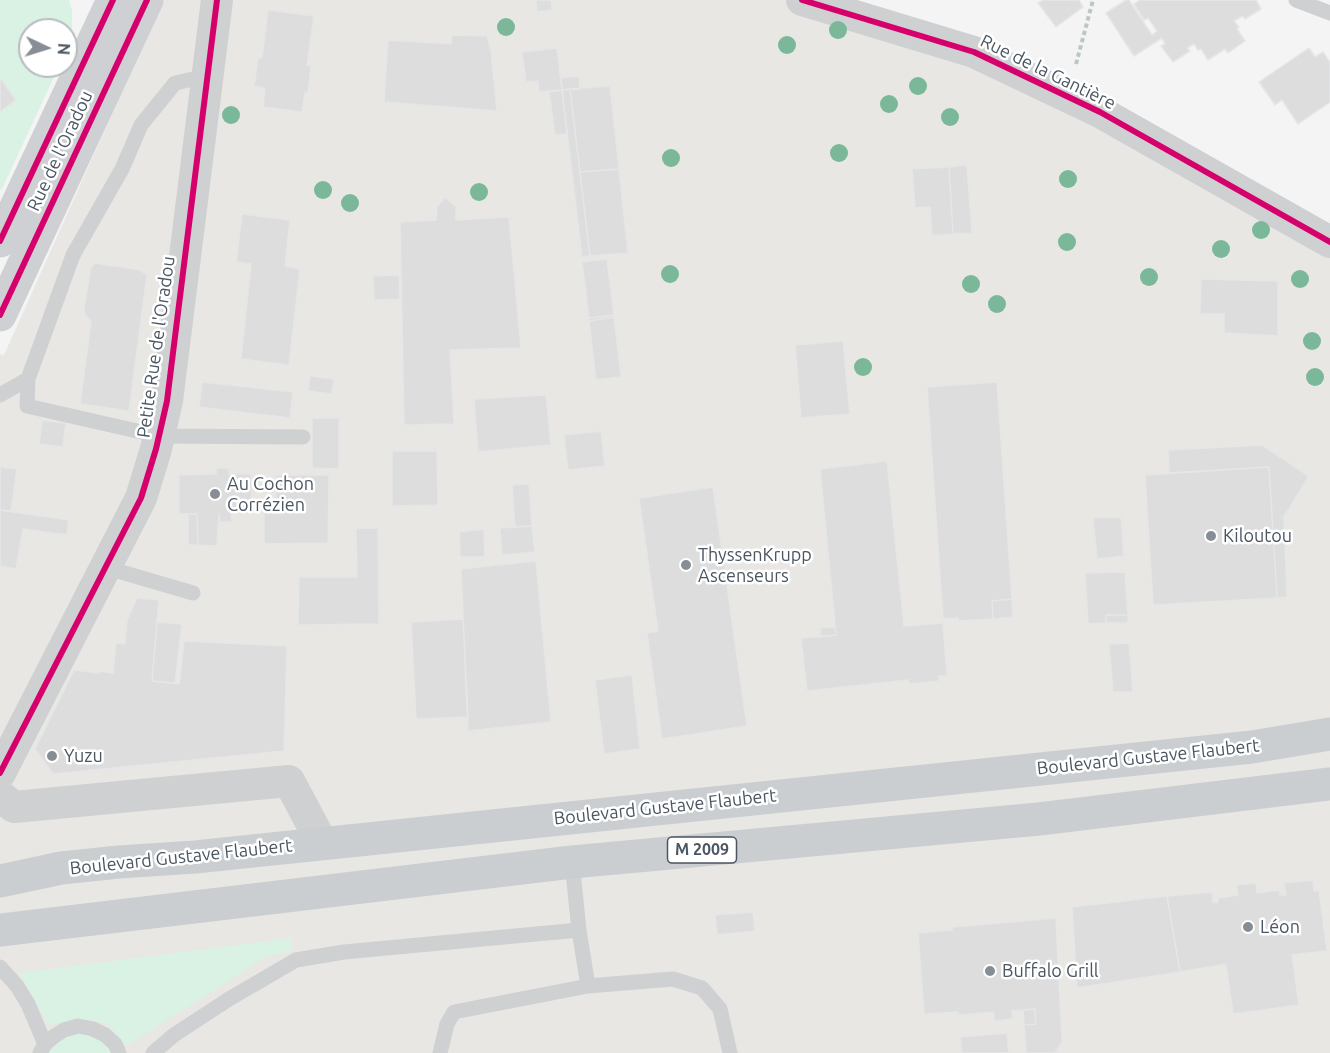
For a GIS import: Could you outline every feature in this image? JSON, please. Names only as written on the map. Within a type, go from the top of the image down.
[{"type":"main road","name":"Rue de l'Oradou","points":[[0,241],[129,3]]},
{"type":"main road","name":"Rue de l'Oradou","points":[[0,315],[129,3]]},
{"type":"main road","name":"Boulevard Gustave Flaubert","points":[[0,881],[61,868],[195,857],[1240,748],[1330,734]]},
{"type":"main road","name":"M 2009","points":[[0,930],[572,862],[1039,819],[1330,784]]},
{"type":"street","name":"Petite Rue de l'Oradou","points":[[0,773],[141,498],[159,436],[167,401],[217,0]]},
{"type":"street","name":"Rue de la Gantière","points":[[802,0],[974,52],[1100,112],[1330,242]]},
{"type":"street","points":[[0,796],[14,807],[289,781],[322,843]]},
{"type":"lane","points":[[1296,0],[1330,13]]},
{"type":"lane","points":[[0,284],[107,57],[129,3]]},
{"type":"lane","points":[[207,76],[175,83],[141,125],[122,169],[73,255],[28,379],[27,406],[159,436],[303,437]]},
{"type":"lane","points":[[0,395],[28,379]]},
{"type":"lane","points":[[104,567],[192,593]]},
{"type":"lane","points":[[572,862],[588,986]]},
{"type":"lane","points":[[153,1053],[174,1035],[229,999],[296,960],[344,952],[579,930]]},
{"type":"lane","points":[[0,967],[17,986],[28,1004],[42,1049]]},
{"type":"lane","points":[[440,1053],[447,1024],[454,1012],[588,986],[673,979],[702,988],[720,1009],[730,1053]]},
{"type":"lane","points":[[42,1049],[53,1037],[64,1030],[78,1026],[93,1029],[105,1035],[115,1044],[120,1053]]},
{"type":"path","points":[[1066,97],[1093,0]]},
{"type":"shaded area","points":[[163,0],[802,0],[974,52],[1330,242],[1330,1053],[0,1053],[0,354],[4,355]]},
{"type":"green space","points":[[0,0],[69,0],[72,18],[18,18],[18,78],[53,78],[0,190],[0,113],[16,100],[0,78]]},
{"type":"green space","points":[[292,938],[292,951],[267,956],[127,1046],[107,1024],[89,1020],[48,1024],[19,973]]},
{"type":"green space","points":[[78,1026],[119,1053],[40,1053]]},
{"type":"building","points":[[536,0],[551,0],[552,10],[537,12]]},
{"type":"building","points":[[1043,0],[1079,0],[1083,7],[1056,27],[1038,3]]},
{"type":"building","points":[[1129,0],[1152,35],[1157,31],[1148,18],[1144,20],[1134,4],[1140,0],[1256,0],[1261,9],[1245,19],[1243,16],[1234,21],[1245,41],[1228,53],[1225,49],[1208,60],[1201,49],[1198,50],[1194,44],[1187,48],[1190,51],[1173,62],[1161,46],[1165,44],[1162,38],[1134,56],[1106,13]]},
{"type":"building","points":[[268,10],[314,16],[307,65],[311,66],[308,93],[305,93],[302,112],[263,107],[265,88],[254,86],[258,58],[262,58]]},
{"type":"building","points":[[452,35],[487,36],[491,51],[497,111],[384,102],[388,40],[451,44]]},
{"type":"building","points":[[557,48],[562,90],[539,92],[538,81],[526,82],[522,52]]},
{"type":"building","points":[[1309,48],[1315,57],[1323,52],[1330,62],[1330,102],[1298,124],[1282,100],[1275,105],[1259,82]]},
{"type":"building","points":[[579,76],[580,89],[562,90],[561,78]]},
{"type":"building","points":[[0,78],[16,100],[0,112]]},
{"type":"building","points":[[610,86],[619,169],[580,172],[570,89]]},
{"type":"building","points":[[570,89],[590,256],[582,257],[562,90]]},
{"type":"building","points":[[562,90],[567,134],[555,135],[549,92]]},
{"type":"building","points":[[967,165],[972,233],[953,234],[949,167]]},
{"type":"building","points":[[949,167],[953,234],[932,236],[930,207],[915,208],[912,169]]},
{"type":"building","points":[[619,169],[628,253],[590,256],[580,172]]},
{"type":"building","points":[[445,197],[456,207],[456,220],[509,217],[521,348],[450,350],[454,424],[404,425],[400,222],[436,220],[437,207]]},
{"type":"building","points":[[242,214],[290,220],[285,266],[300,269],[289,365],[241,359],[251,264],[236,262]]},
{"type":"building","points":[[607,259],[614,315],[589,318],[582,262]]},
{"type":"building","points":[[95,263],[140,270],[147,275],[129,411],[80,404],[91,322],[85,315],[84,307],[91,267]]},
{"type":"building","points":[[399,275],[400,299],[374,300],[373,276]]},
{"type":"building","points":[[1201,279],[1278,281],[1278,336],[1224,333],[1224,314],[1200,314]]},
{"type":"building","points":[[614,315],[614,317],[589,321],[589,318]]},
{"type":"building","points":[[614,317],[621,377],[596,380],[589,321]]},
{"type":"building","points":[[843,341],[850,414],[801,418],[795,345]]},
{"type":"building","points":[[310,376],[334,379],[332,394],[308,391]]},
{"type":"building","points":[[202,382],[293,392],[290,418],[199,407]]},
{"type":"building","points":[[997,382],[1012,599],[992,601],[993,619],[958,621],[958,618],[943,619],[927,387]]},
{"type":"building","points":[[546,395],[551,445],[478,452],[474,399]]},
{"type":"building","points":[[312,418],[339,418],[339,469],[312,468]]},
{"type":"building","points":[[42,420],[66,423],[63,447],[39,444]]},
{"type":"building","points":[[601,431],[605,466],[568,470],[564,435]]},
{"type":"building","points":[[1262,445],[1309,476],[1284,517],[1287,597],[1277,598],[1269,467],[1169,473],[1168,450]]},
{"type":"building","points":[[392,451],[437,451],[438,505],[392,506]]},
{"type":"building","points":[[887,461],[904,626],[943,623],[947,676],[939,676],[939,681],[909,684],[908,680],[807,691],[801,638],[836,635],[820,469]]},
{"type":"building","points":[[0,467],[17,469],[11,511],[0,510]]},
{"type":"building","name":"Kiloutou","points":[[1269,467],[1277,598],[1153,605],[1145,475]]},
{"type":"building","name":"Au Cochon Corrézien","points":[[216,468],[229,468],[229,474],[251,474],[252,513],[231,513],[232,522],[220,522],[219,514],[217,546],[198,545],[197,514],[179,514],[179,475],[216,474]]},
{"type":"building","points":[[276,475],[329,475],[328,543],[264,544],[264,508],[276,508]]},
{"type":"building","points":[[529,484],[532,526],[515,527],[512,485]]},
{"type":"building","name":"ThyssenKrupp Ascenseurs","points":[[713,487],[747,726],[662,739],[647,633],[658,631],[639,498]]},
{"type":"building","points":[[0,510],[69,520],[67,535],[23,529],[16,569],[0,566]]},
{"type":"building","points":[[188,514],[197,514],[198,545],[188,545]]},
{"type":"building","points":[[1121,517],[1124,556],[1097,559],[1093,518]]},
{"type":"building","points":[[532,526],[535,552],[502,555],[500,528]]},
{"type":"building","points":[[356,528],[378,528],[379,624],[298,625],[299,577],[357,577]]},
{"type":"building","points":[[484,529],[485,557],[460,557],[459,532]]},
{"type":"building","points":[[536,561],[551,722],[468,731],[461,569]]},
{"type":"building","points":[[1125,572],[1128,615],[1106,615],[1106,623],[1088,624],[1085,573]]},
{"type":"building","points":[[137,598],[159,600],[152,681],[179,684],[184,641],[287,646],[284,751],[53,774],[35,749],[74,670],[113,673],[116,643],[125,644],[127,620]]},
{"type":"building","points":[[1012,599],[1013,617],[993,619],[992,601]]},
{"type":"building","points":[[1106,615],[1128,615],[1128,623],[1106,623]]},
{"type":"building","points":[[463,619],[468,717],[416,719],[411,622]]},
{"type":"building","points":[[157,622],[182,624],[175,683],[152,681]]},
{"type":"building","points":[[835,627],[836,635],[820,637],[820,628]]},
{"type":"building","points":[[1129,643],[1133,692],[1113,692],[1109,644]]},
{"type":"building","points":[[632,675],[640,749],[604,754],[595,680]]},
{"type":"building","name":"Léon","points":[[1313,880],[1314,891],[1319,890],[1327,951],[1292,955],[1299,1005],[1233,1014],[1226,964],[1180,972],[1167,896],[1212,892],[1213,903],[1218,902],[1218,898],[1238,895],[1236,885],[1256,883],[1257,893],[1280,890],[1280,895],[1286,895],[1284,883]]},
{"type":"building","points":[[1167,896],[1180,972],[1077,988],[1072,907]]},
{"type":"building","points":[[753,912],[755,931],[717,935],[715,915]]},
{"type":"building","name":"Buffalo Grill","points":[[1056,918],[1062,1042],[1055,1053],[1026,1053],[1024,1025],[1036,1024],[1035,1009],[1012,1011],[1013,1019],[994,1021],[994,1012],[958,1015],[958,1012],[924,1014],[918,933],[952,930],[952,927]]},
{"type":"building","points":[[1035,1009],[1036,1024],[1024,1025],[1023,1010]]},
{"type":"building","points":[[1007,1033],[1009,1053],[962,1053],[960,1037]]},
{"type":"cycle path","points":[[0,241],[113,0]]},
{"type":"cycle path","points":[[0,315],[147,0]]},
{"type":"cycle path","points":[[0,773],[141,498],[156,449],[167,401],[217,0]]},
{"type":"cycle path","points":[[802,0],[974,52],[1100,112],[1330,242]]},
{"type":"place","name":"Au Cochon Corrézien","points":[[215,494]]},
{"type":"place","name":"Kiloutou","points":[[1211,536]]},
{"type":"place","name":"ThyssenKrupp Ascenseurs","points":[[686,565]]},
{"type":"place","name":"Yuzu","points":[[52,756]]},
{"type":"place","name":"Léon","points":[[1248,927]]},
{"type":"place","name":"Buffalo Grill","points":[[990,971]]}]
